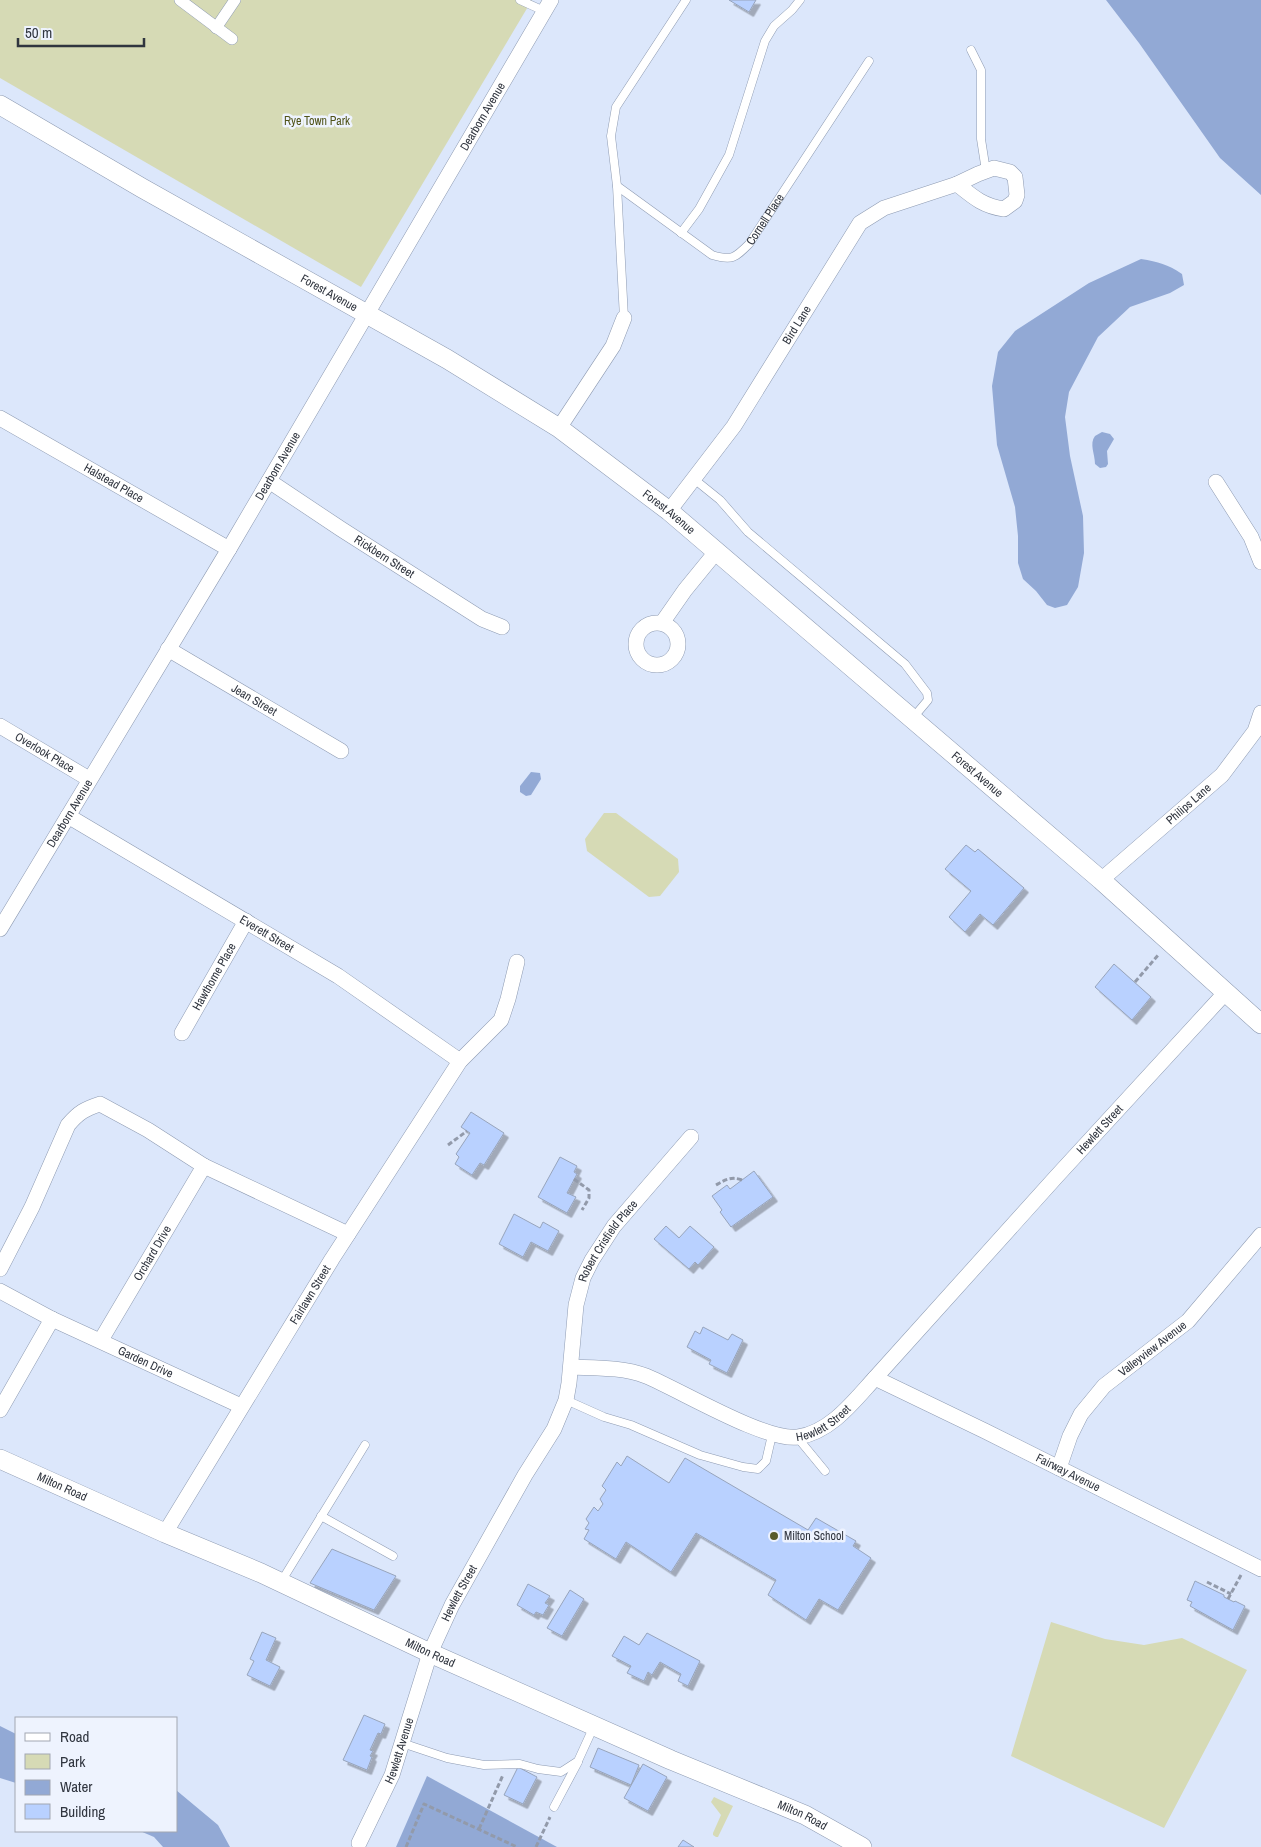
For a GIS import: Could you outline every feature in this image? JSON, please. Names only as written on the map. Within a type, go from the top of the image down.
[{"type":"street","points":[[180,0],[232,39]]},
{"type":"street","points":[[216,28],[235,0]]},
{"type":"street","name":"Dearborn Avenue","points":[[0,929],[229,549],[548,6]]},
{"type":"street","name":"Forest Avenue","points":[[0,105],[142,188],[447,359],[559,428],[669,511],[1101,880],[1261,1024]]},
{"type":"street","name":"Bird Lane","points":[[669,511],[734,426],[860,223],[884,208],[957,184],[994,168],[1010,172],[1015,177],[1018,194],[1015,201],[1004,209],[992,207],[979,201],[957,184]]},
{"type":"street","points":[[559,428],[613,346],[624,318]]},
{"type":"street","name":"Halstead Place","points":[[0,418],[229,549]]},
{"type":"street","name":"Rickbern Street","points":[[269,481],[482,620],[502,627]]},
{"type":"street","points":[[1216,482],[1251,537],[1261,562]]},
{"type":"street","points":[[662,623],[685,590],[716,552]]},
{"type":"street","name":"Jean Street","points":[[168,649],[341,752]]},
{"type":"street","name":"Philips Lane","points":[[1101,880],[1222,775],[1255,731],[1261,713]]},
{"type":"street","name":"Overlook Place","points":[[0,726],[89,779]]},
{"type":"street","name":"Everett Street","points":[[68,816],[338,976],[460,1061]]},
{"type":"street","name":"Hawthorne Place","points":[[182,1032],[246,921]]},
{"type":"street","name":"Fairlawn Street","points":[[165,1533],[348,1234],[460,1061],[501,1020],[518,962]]},
{"type":"street","name":"Hewlett Street","points":[[430,1653],[452,1605],[525,1475],[554,1429],[566,1400],[571,1367],[616,1369],[645,1376],[772,1435],[797,1437],[826,1427],[875,1378],[1062,1170],[1226,992]]},
{"type":"street","points":[[0,1269],[32,1207],[68,1125],[84,1110],[100,1104],[148,1130],[204,1166],[348,1234]]},
{"type":"street","name":"Robert Crisfield Place","points":[[571,1367],[576,1305],[583,1278],[592,1260],[614,1226],[691,1137]]},
{"type":"street","name":"Orchard Drive","points":[[101,1340],[204,1166]]},
{"type":"street","name":"Valleyview Avenue","points":[[1059,1468],[1070,1436],[1081,1414],[1104,1386],[1188,1321],[1261,1235]]},
{"type":"street","name":"Garden Drive","points":[[0,1291],[52,1319],[241,1406]]},
{"type":"street","points":[[0,1410],[52,1319]]},
{"type":"street","name":"Fairway Avenue","points":[[875,1378],[1254,1566]]},
{"type":"street","name":"Milton Road","points":[[0,1459],[165,1533],[281,1582],[430,1653],[594,1726],[680,1764],[805,1815],[862,1847]]},
{"type":"street","name":"Hewlett Avenue","points":[[359,1843],[392,1776],[430,1653]]},
{"type":"lane","points":[[520,0],[548,6]]},
{"type":"lane","points":[[624,318],[617,186],[611,136],[616,107],[686,0]]},
{"type":"lane","points":[[681,232],[699,209],[729,155],[765,41],[774,26],[800,0]]},
{"type":"lane","points":[[971,50],[980,70],[981,139],[986,171]]},
{"type":"lane","name":"Cornell Place","points":[[617,186],[712,255],[723,258],[737,256],[749,244],[869,61]]},
{"type":"lane","points":[[694,479],[720,500],[748,532],[905,664],[927,693],[928,700],[912,719]]},
{"type":"lane","points":[[566,1400],[604,1417],[631,1425],[700,1455],[742,1467],[758,1469],[766,1461],[772,1435]]},
{"type":"lane","points":[[797,1437],[824,1471]]},
{"type":"lane","points":[[281,1582],[365,1446]]},
{"type":"lane","points":[[321,1516],[393,1556]]},
{"type":"lane","points":[[554,1807],[594,1726]]},
{"type":"lane","points":[[402,1744],[447,1758],[484,1765],[520,1764],[561,1772],[578,1761]]},
{"type":"path","points":[[1135,982],[1170,942]]},
{"type":"path","points":[[448,1145],[467,1130]]},
{"type":"path","points":[[716,1185],[735,1177],[742,1180]]},
{"type":"path","points":[[574,1180],[589,1190],[589,1198],[582,1210]]},
{"type":"path","points":[[1228,1599],[1254,1566]]},
{"type":"path","points":[[1207,1582],[1231,1594]]},
{"type":"path","points":[[479,1829],[507,1764]]},
{"type":"path","points":[[406,1847],[424,1804],[518,1847]]},
{"type":"path","points":[[536,1847],[554,1807]]},
{"type":"path","points":[[502,1847],[505,1841]]},
{"type":"green space","name":"Rye Town Park","points":[[0,0],[532,0],[361,287],[0,78]]},
{"type":"green space","points":[[604,813],[616,813],[678,859],[679,872],[660,896],[649,897],[587,851],[585,839]]},
{"type":"green space","points":[[1051,1622],[1105,1639],[1144,1645],[1182,1638],[1247,1670],[1164,1828],[1011,1756]]},
{"type":"green space","points":[[714,1797],[733,1806],[718,1837],[713,1835],[713,1833],[721,1815],[711,1802]]},
{"type":"water","points":[[1106,0],[1261,0],[1261,195],[1220,158],[1139,43]]},
{"type":"water","points":[[1141,259],[1163,264],[1182,274],[1184,285],[1170,293],[1130,307],[1098,337],[1069,392],[1065,417],[1070,456],[1083,516],[1084,553],[1078,587],[1067,605],[1055,608],[1047,605],[1023,579],[1018,563],[1015,507],[997,445],[992,386],[998,352],[1015,331],[1089,283]]},
{"type":"water","points":[[1102,432],[1110,434],[1114,439],[1107,451],[1108,464],[1106,467],[1100,468],[1095,464],[1092,442],[1095,436]]},
{"type":"water","points":[[531,772],[540,773],[541,779],[531,795],[526,796],[520,792],[520,786]]},
{"type":"water","points":[[0,1726],[15,1734],[15,1783],[0,1778]]},
{"type":"water","points":[[427,1776],[557,1847],[396,1847]]},
{"type":"water","points":[[178,1792],[218,1825],[230,1847],[163,1847],[154,1837],[142,1832],[178,1832]]},
{"type":"building","points":[[729,0],[756,0],[749,12]]},
{"type":"building","points":[[966,845],[975,852],[978,849],[1024,888],[993,925],[980,914],[965,932],[949,917],[971,891],[945,869]]},
{"type":"building","points":[[1114,964],[1151,997],[1132,1020],[1095,987]]},
{"type":"building","points":[[471,1112],[504,1133],[484,1165],[480,1163],[472,1175],[455,1164],[459,1157],[456,1154],[470,1133],[461,1127]]},
{"type":"building","points":[[560,1157],[577,1166],[574,1172],[577,1174],[567,1193],[576,1197],[567,1213],[538,1197]]},
{"type":"building","points":[[754,1171],[773,1197],[731,1227],[720,1212],[722,1210],[712,1196],[727,1185],[730,1189]]},
{"type":"building","points":[[514,1214],[540,1228],[543,1222],[559,1231],[548,1251],[531,1242],[523,1257],[499,1244]]},
{"type":"building","points":[[666,1226],[679,1238],[690,1226],[714,1247],[698,1265],[695,1262],[689,1269],[654,1239]]},
{"type":"building","points":[[703,1327],[728,1340],[732,1334],[743,1340],[727,1373],[709,1364],[711,1360],[687,1347],[695,1331],[700,1334]]},
{"type":"building","name":"Milton School","points":[[627,1456],[669,1483],[685,1458],[808,1530],[816,1518],[856,1541],[853,1546],[871,1558],[838,1610],[819,1599],[806,1620],[768,1595],[776,1580],[696,1533],[671,1572],[626,1542],[616,1559],[584,1539],[589,1530],[585,1529],[589,1523],[586,1519],[594,1507],[598,1511],[603,1504],[600,1499],[606,1490],[602,1486],[617,1462],[621,1466]]},
{"type":"building","points":[[332,1549],[396,1576],[374,1610],[310,1583]]},
{"type":"building","points":[[1195,1581],[1245,1606],[1233,1630],[1190,1606],[1192,1602],[1187,1600]]},
{"type":"building","points":[[528,1584],[550,1596],[545,1603],[549,1605],[543,1615],[536,1612],[534,1615],[517,1605]]},
{"type":"building","points":[[570,1590],[584,1599],[562,1636],[547,1628]]},
{"type":"building","points":[[262,1632],[276,1638],[266,1660],[280,1667],[270,1686],[247,1675],[254,1661],[250,1659]]},
{"type":"building","points":[[647,1633],[700,1661],[688,1686],[678,1681],[681,1674],[660,1662],[652,1675],[648,1672],[644,1681],[627,1673],[631,1666],[612,1656],[624,1636],[639,1645]]},
{"type":"building","points":[[364,1715],[385,1724],[381,1734],[378,1733],[370,1750],[373,1751],[367,1770],[343,1760]]},
{"type":"building","points":[[598,1748],[639,1765],[631,1785],[590,1767]]},
{"type":"building","points":[[643,1764],[667,1777],[648,1811],[624,1798]]},
{"type":"building","points":[[518,1767],[537,1777],[523,1804],[504,1795]]},
{"type":"building","points":[[683,1840],[694,1847],[678,1847]]},
{"type":"place","name":"Milton School","points":[[774,1536]]}]
